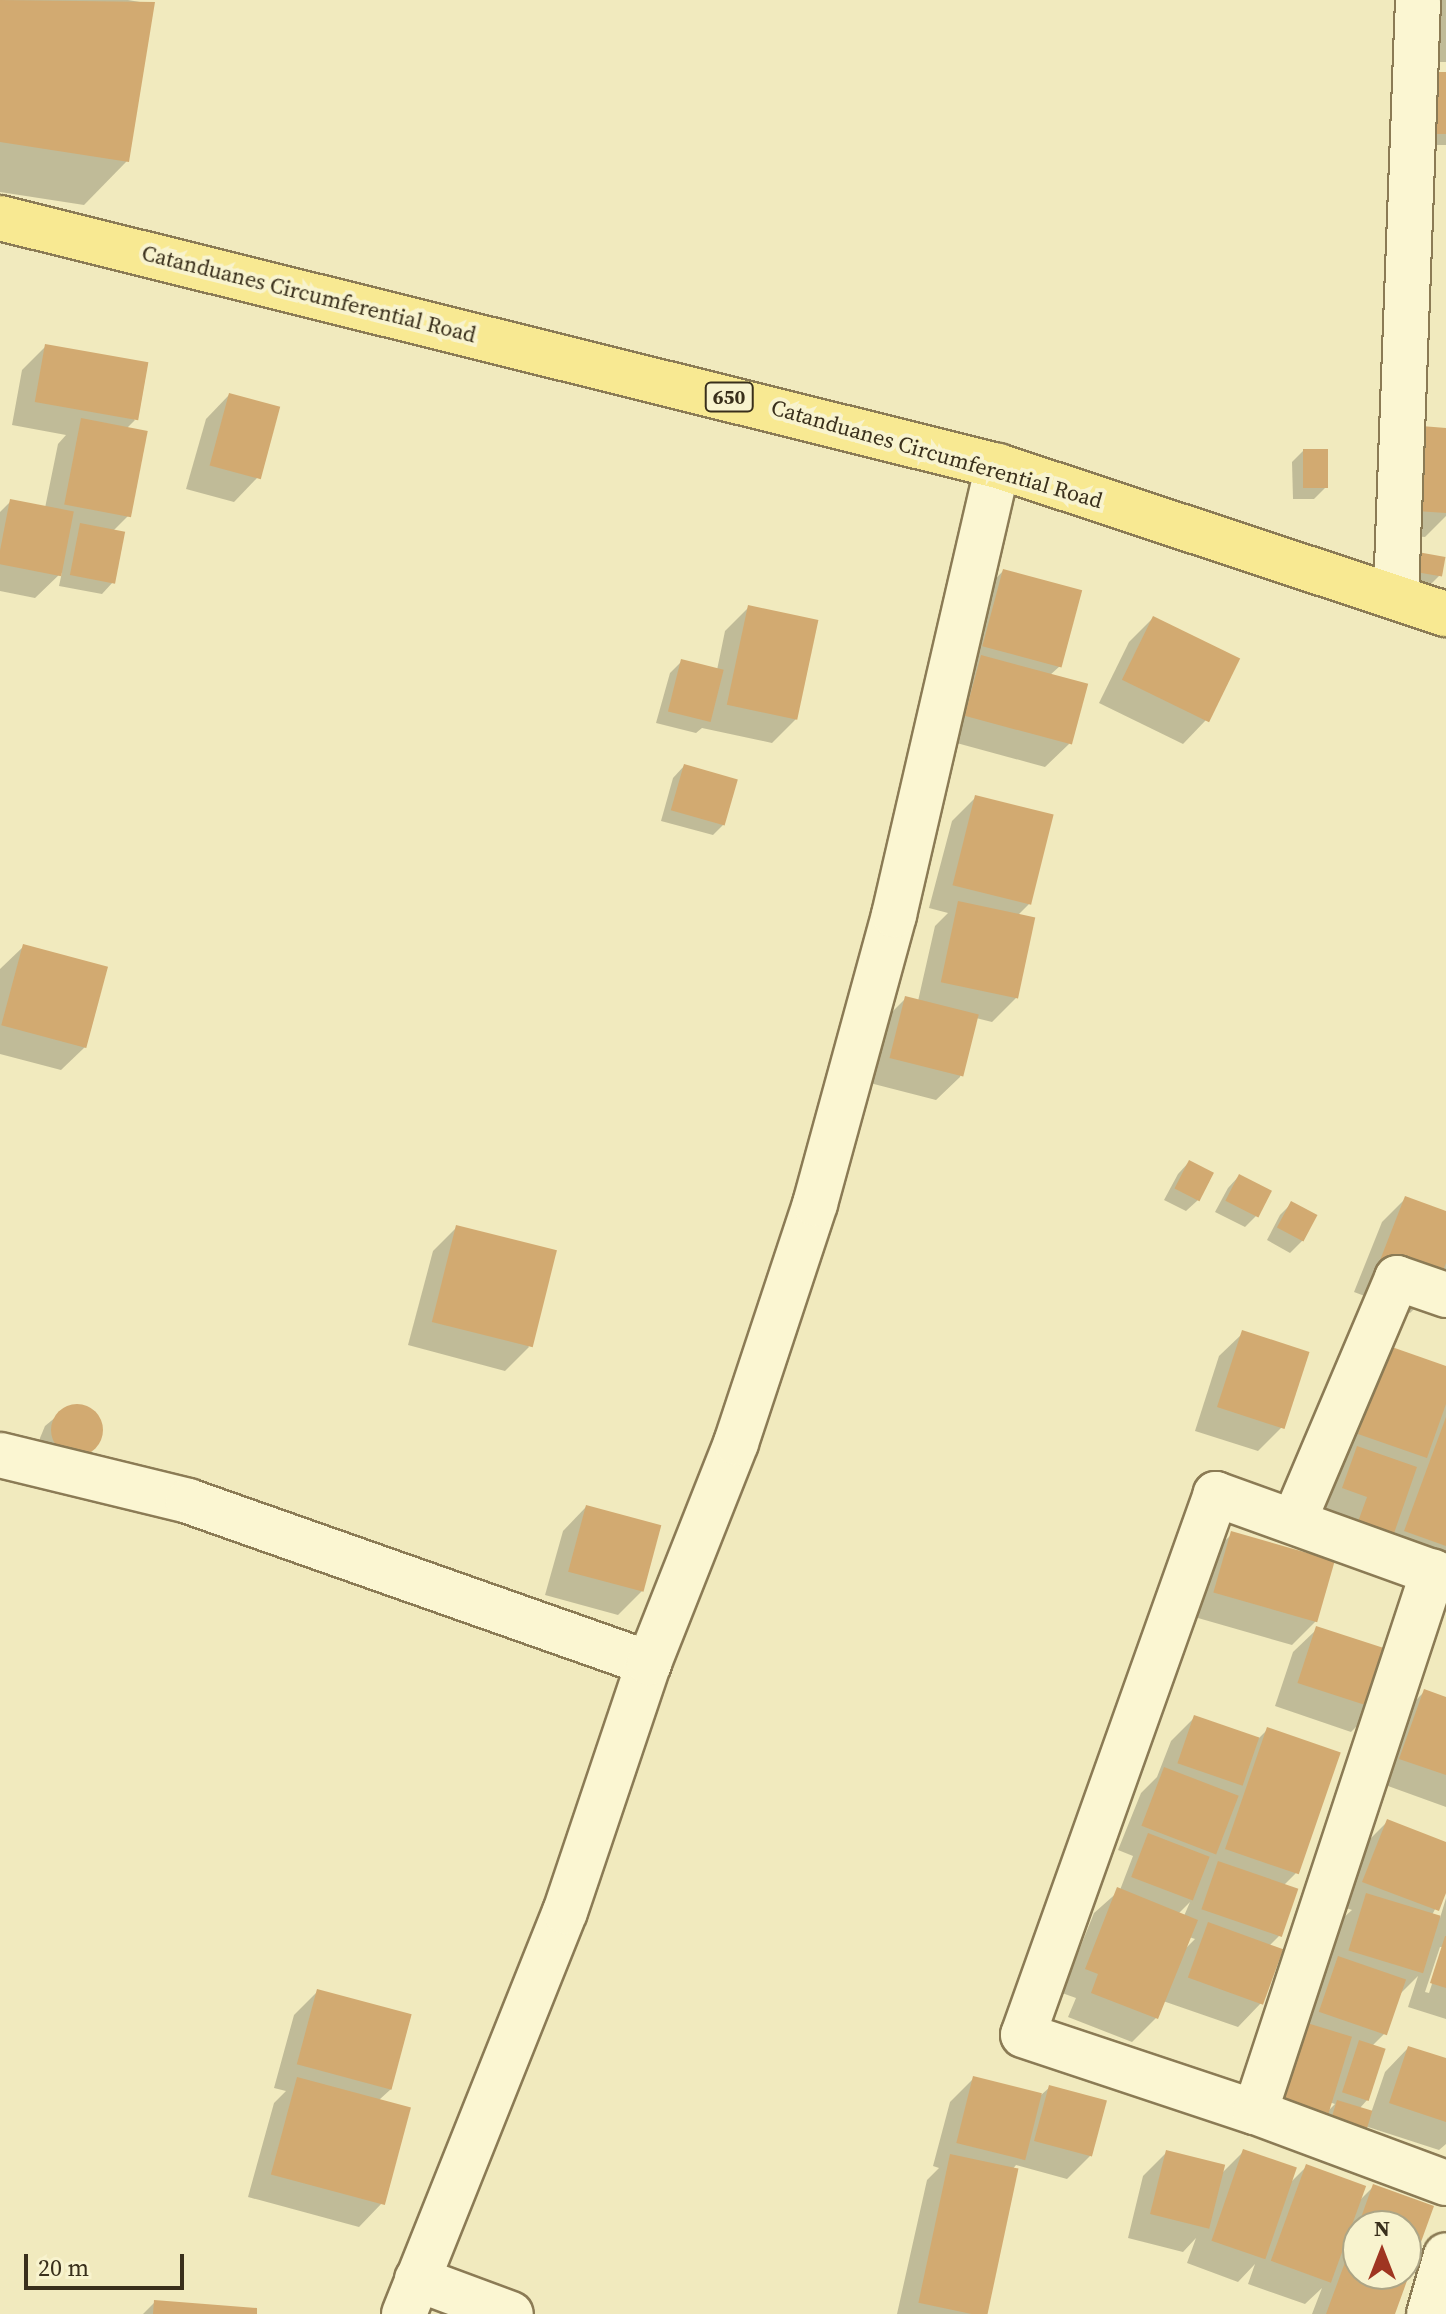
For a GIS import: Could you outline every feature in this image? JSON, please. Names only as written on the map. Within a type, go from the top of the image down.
[{"type":"main road","name":"Catanduanes Circumferential Road","points":[[0,218],[998,466],[1446,614]]},
{"type":"street","points":[[1396,595],[1418,0]]},
{"type":"street","points":[[511,2314],[410,2297],[565,1912],[649,1663],[736,1443],[815,1204],[894,915],[998,466]]},
{"type":"street","points":[[1294,1521],[1397,1278],[1446,1295]]},
{"type":"street","points":[[0,1455],[188,1501],[649,1663]]},
{"type":"street","points":[[1255,2112],[1439,1574],[1216,1494],[1023,2035],[1255,2112],[1446,2183]]},
{"type":"street","points":[[1429,2314],[1446,2255]]},
{"type":"building","points":[[0,0],[155,2],[129,162],[0,142]]},
{"type":"building","points":[[1418,72],[1446,72],[1446,134],[1418,134]]},
{"type":"building","points":[[45,344],[148,362],[138,420],[35,402]]},
{"type":"building","points":[[229,393],[280,407],[261,479],[210,465]]},
{"type":"building","points":[[81,418],[148,431],[131,517],[64,504]]},
{"type":"building","points":[[1409,425],[1446,428],[1446,513],[1402,510]]},
{"type":"building","points":[[1303,449],[1328,449],[1328,488],[1303,488]]},
{"type":"building","points":[[10,499],[74,511],[61,576],[0,564]]},
{"type":"building","points":[[80,523],[125,532],[115,584],[70,575]]},
{"type":"building","points":[[1412,551],[1445,557],[1442,577],[1409,571]]},
{"type":"building","points":[[1003,569],[1082,590],[1062,667],[982,646]]},
{"type":"building","points":[[748,605],[818,620],[797,720],[727,705]]},
{"type":"building","points":[[1153,616],[1240,659],[1209,722],[1122,680]]},
{"type":"building","points":[[981,655],[1088,684],[1072,745],[965,716]]},
{"type":"building","points":[[681,659],[724,670],[711,722],[668,711]]},
{"type":"building","points":[[684,764],[738,779],[725,826],[671,810]]},
{"type":"building","points":[[975,795],[1054,815],[1031,905],[953,885]]},
{"type":"building","points":[[958,901],[1035,917],[1018,999],[941,982]]},
{"type":"building","points":[[23,944],[108,967],[86,1048],[1,1025]]},
{"type":"building","points":[[905,996],[979,1014],[963,1076],[890,1058]]},
{"type":"building","points":[[1189,1160],[1214,1173],[1199,1201],[1174,1189]]},
{"type":"building","points":[[1239,1174],[1272,1191],[1258,1218],[1225,1201]]},
{"type":"building","points":[[1405,1196],[1446,1211],[1446,1263],[1435,1291],[1377,1268]]},
{"type":"building","points":[[1291,1201],[1317,1215],[1303,1242],[1277,1227]]},
{"type":"building","points":[[456,1225],[557,1250],[533,1347],[432,1322]]},
{"type":"building","points":[[1242,1330],[1310,1352],[1284,1429],[1217,1407]]},
{"type":"building","points":[[1389,1346],[1446,1366],[1446,1404],[1427,1458],[1358,1434]]},
{"type":"building","points":[[77,1404],[96,1411],[103,1430],[96,1449],[77,1456],[58,1449],[51,1430],[58,1411]]},
{"type":"building","points":[[1446,1417],[1446,1546],[1404,1531]]},
{"type":"building","points":[[1357,1446],[1417,1467],[1391,1542],[1355,1530],[1367,1497],[1342,1488]]},
{"type":"building","points":[[586,1505],[661,1525],[643,1592],[568,1572]]},
{"type":"building","points":[[1231,1531],[1335,1561],[1317,1622],[1213,1593]]},
{"type":"building","points":[[1316,1626],[1397,1652],[1378,1709],[1297,1683]]},
{"type":"building","points":[[1424,1689],[1446,1697],[1446,1775],[1399,1759]]},
{"type":"building","points":[[1194,1715],[1259,1737],[1243,1786],[1177,1763]]},
{"type":"building","points":[[1267,1727],[1341,1752],[1299,1874],[1225,1849]]},
{"type":"building","points":[[1164,1767],[1239,1796],[1216,1854],[1141,1826]]},
{"type":"building","points":[[1387,1819],[1446,1842],[1446,1893],[1439,1911],[1362,1882]]},
{"type":"building","points":[[1148,1833],[1210,1857],[1193,1901],[1131,1877]]},
{"type":"building","points":[[1218,1861],[1298,1889],[1282,1937],[1201,1909]]},
{"type":"building","points":[[1117,1887],[1198,1920],[1158,2019],[1091,1993],[1098,1974],[1085,1969]]},
{"type":"building","points":[[1366,1893],[1441,1916],[1423,1973],[1348,1950]]},
{"type":"building","points":[[1208,1922],[1283,1949],[1263,2005],[1188,1977]]},
{"type":"building","points":[[1446,1936],[1446,1988],[1430,1983]]},
{"type":"building","points":[[1338,1956],[1406,1979],[1387,2035],[1319,2012]]},
{"type":"building","points":[[317,1989],[412,2014],[391,2090],[297,2064]]},
{"type":"building","points":[[1307,2023],[1352,2037],[1329,2113],[1284,2100]]},
{"type":"building","points":[[1359,2040],[1386,2049],[1369,2101],[1342,2092]]},
{"type":"building","points":[[1408,2046],[1446,2058],[1446,2122],[1389,2103]]},
{"type":"building","points":[[973,2076],[1042,2093],[1025,2160],[956,2143]]},
{"type":"building","points":[[297,2077],[411,2108],[385,2205],[271,2175]]},
{"type":"building","points":[[1049,2085],[1107,2101],[1092,2157],[1034,2141]]},
{"type":"building","points":[[1337,2100],[1372,2111],[1364,2139],[1329,2128]]},
{"type":"building","points":[[1243,2149],[1297,2168],[1265,2259],[1211,2241]]},
{"type":"building","points":[[1166,2150],[1225,2165],[1209,2229],[1150,2214]]},
{"type":"building","points":[[950,2154],[1018,2169],[988,2314],[972,2314],[918,2303]]},
{"type":"building","points":[[1306,2164],[1366,2186],[1357,2210],[1342,2210],[1342,2252],[1331,2283],[1271,2261]]},
{"type":"building","points":[[1373,2184],[1434,2206],[1422,2239],[1422,2210],[1364,2210]]},
{"type":"building","points":[[1342,2270],[1342,2290],[1404,2290],[1395,2314],[1326,2314]]},
{"type":"building","points":[[154,2300],[257,2308],[257,2314],[153,2314]]}]
